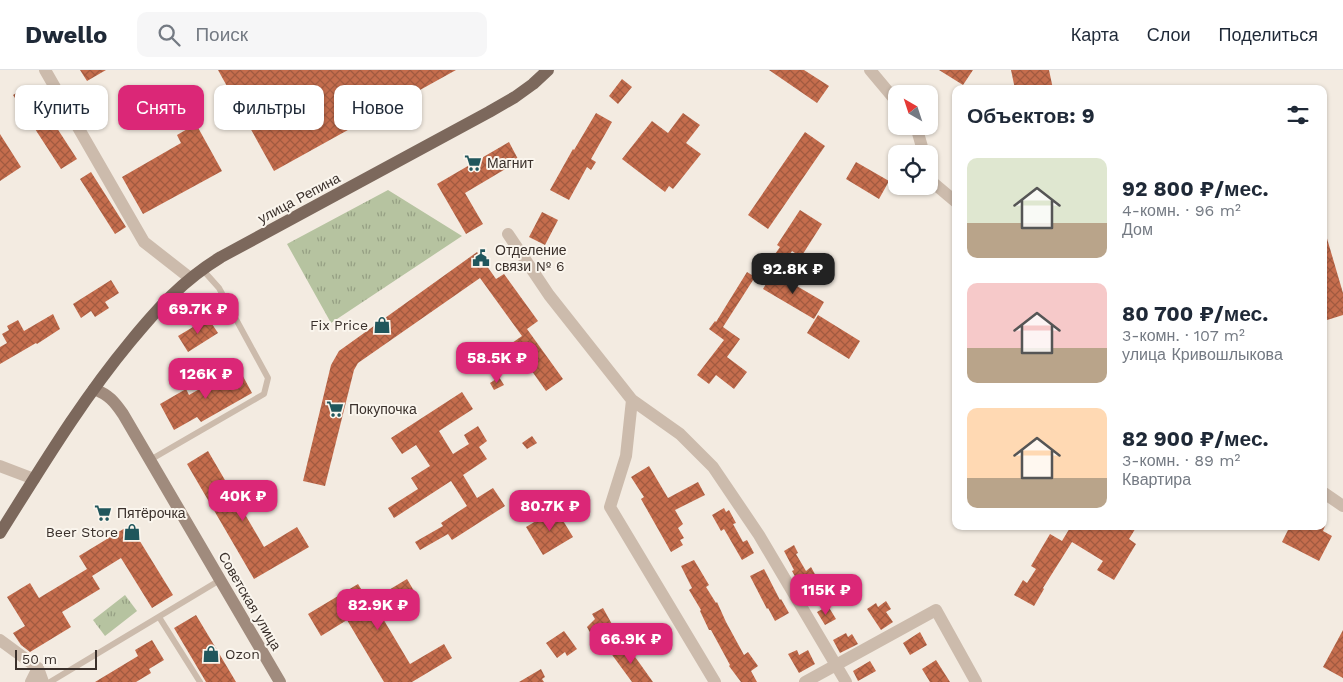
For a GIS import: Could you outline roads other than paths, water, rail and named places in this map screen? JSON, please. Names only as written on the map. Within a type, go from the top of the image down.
[{"type":"main road","name":"улица Репина","points":[[0,533],[72,419],[94,388],[147,322],[190,278],[262,234],[515,97],[548,70]]},
{"type":"main road","name":"Советская улица","points":[[94,388],[106,394],[115,402],[123,414],[280,682]]},
{"type":"street","points":[[45,70],[144,242],[190,278]]},
{"type":"street","points":[[870,70],[888,92]]},
{"type":"street","points":[[938,187],[952,199]]},
{"type":"street","points":[[508,234],[549,295],[632,400],[680,434],[713,467],[759,535],[846,682]]},
{"type":"street","points":[[632,400],[626,456],[610,507],[715,682]]},
{"type":"street","points":[[0,466],[34,479]]},
{"type":"street","points":[[1327,495],[1343,506]]},
{"type":"street","points":[[805,682],[936,610],[976,682]]},
{"type":"street","points":[[0,640],[38,668],[43,682]]},
{"type":"street","points":[[31,682],[38,668]]},
{"type":"lane","points":[[150,460],[264,394],[268,378],[219,288],[202,269]]},
{"type":"lane","points":[[50,682],[220,580]]},
{"type":"lane","points":[[159,617],[200,682]]},
{"type":"place","name":"Магнит","points":[[473,163]]},
{"type":"place","name":"Отделение связи № 6","points":[[481,258]]},
{"type":"place","name":"Fix Price","points":[[382,325]]},
{"type":"place","name":"Покупочка","points":[[335,409]]},
{"type":"place","name":"Пятёрочка","points":[[103,513]]},
{"type":"place","name":"Beer Store","points":[[132,532]]},
{"type":"place","name":"Ozon","points":[[211,654]]}]
